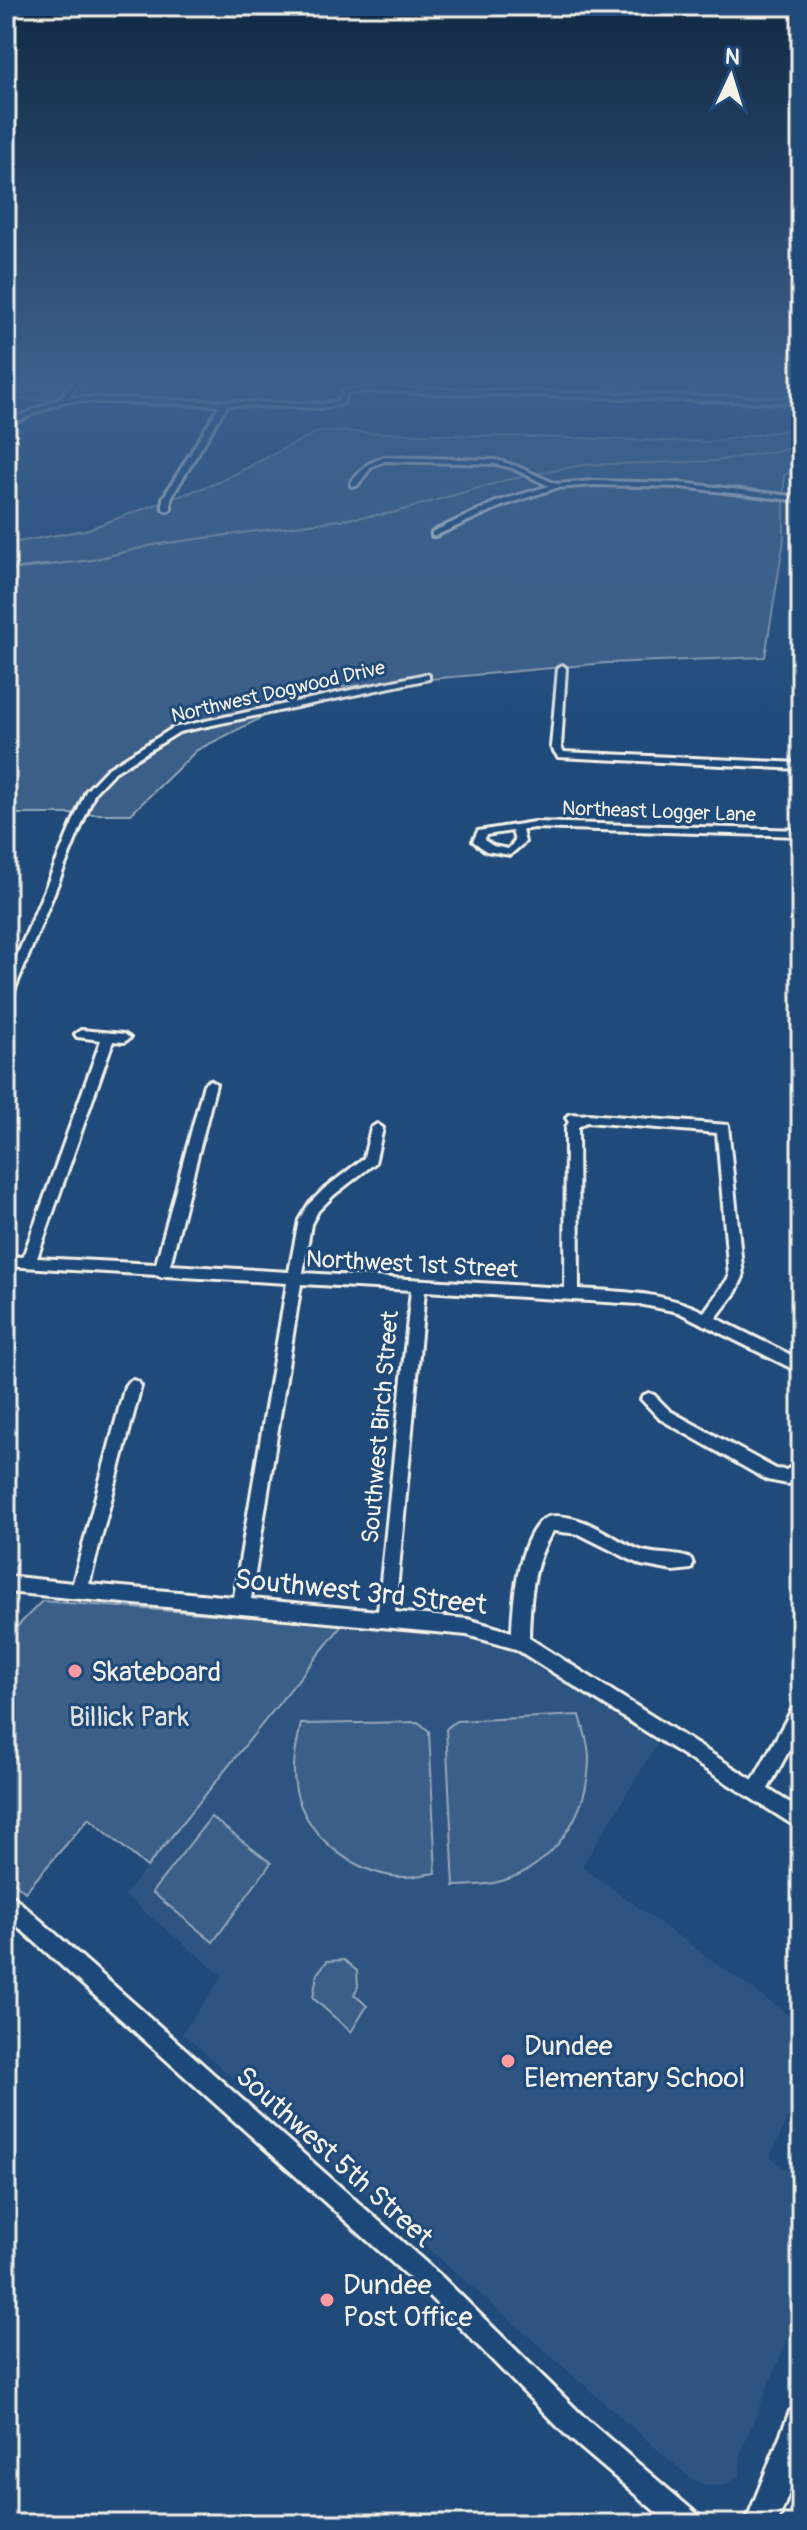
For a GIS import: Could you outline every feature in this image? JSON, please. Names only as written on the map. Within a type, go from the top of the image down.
[{"type":"main road","points":[[761,2524],[801,2422]]},
{"type":"street","points":[[167,500],[167,509]]},
{"type":"street","points":[[435,534],[511,500]]},
{"type":"street","points":[[562,668],[556,747],[561,755],[801,766]]},
{"type":"street","name":"Northwest Dogwood Drive","points":[[6,996],[91,791],[110,771],[176,730],[426,677]]},
{"type":"street","name":"Northeast Logger Lane","points":[[516,827],[559,825],[801,833]]},
{"type":"street","points":[[81,1034],[124,1038]]},
{"type":"street","points":[[28,1262],[108,1037]]},
{"type":"street","points":[[161,1272],[210,1084]]},
{"type":"street","points":[[572,1295],[574,1119],[722,1128],[726,1135],[736,1277],[707,1319]]},
{"type":"street","points":[[241,1606],[304,1224],[313,1208],[329,1192],[370,1160],[377,1128]]},
{"type":"street","name":"Northwest 1st Street","points":[[6,1261],[664,1302],[707,1319],[801,1367]]},
{"type":"street","name":"Southwest Birch Street","points":[[386,1619],[418,1287]]},
{"type":"street","points":[[79,1590],[133,1386]]},
{"type":"street","points":[[649,1399],[665,1415],[767,1473],[788,1477],[801,1468]]},
{"type":"street","points":[[520,1642],[521,1593],[538,1537],[548,1524],[565,1522],[579,1525],[636,1556],[685,1564]]},
{"type":"street","name":"Southwest 3rd Street","points":[[6,1584],[467,1627],[520,1642],[801,1821]]},
{"type":"street","points":[[756,1792],[801,1710]]},
{"type":"street","name":"Southwest 5th Street","points":[[6,1903],[434,2285],[576,2427],[689,2524]]},
{"type":"shaded area","name":"Dundee Elementary School","points":[[343,1624],[472,1637],[511,1648],[657,1744],[582,1867],[801,2024],[801,2090],[770,2157],[801,2181],[801,2307],[741,2451],[740,2476],[722,2486],[704,2485],[689,2477],[182,2033],[223,1976],[124,1895]]},
{"type":"green space","points":[[169,500],[784,500],[784,539],[765,657],[606,663],[319,689],[197,750],[131,814],[6,814],[6,544],[85,530]]},
{"type":"green space","name":"Billick Park","points":[[42,1601],[343,1624],[147,1867],[89,1818],[25,1892],[6,1875],[6,1638]]},
{"type":"green space","points":[[580,1715],[589,1752],[587,1778],[583,1798],[564,1835],[551,1851],[518,1875],[482,1885],[454,1886],[446,1729],[456,1721]]},
{"type":"green space","points":[[418,1722],[429,1731],[436,1873],[399,1877],[382,1874],[349,1860],[321,1837],[310,1823],[296,1791],[294,1774],[301,1724]]},
{"type":"green space","points":[[211,1817],[271,1863],[213,1942],[152,1892]]},
{"type":"green space","points":[[344,1960],[357,1971],[358,1987],[354,1994],[367,2006],[351,2032],[313,1998],[317,1974],[327,1961]]},
{"type":"waterway","points":[[32,567],[92,560],[153,545],[392,513],[437,500]]},
{"type":"waterway","points":[[6,570],[49,565]]},
{"type":"place","name":"Skateboard","points":[[75,1671]]},
{"type":"place","name":"Dundee Elementary School","points":[[508,2061]]},
{"type":"place","name":"Dundee Post Office","points":[[327,2300]]}]
